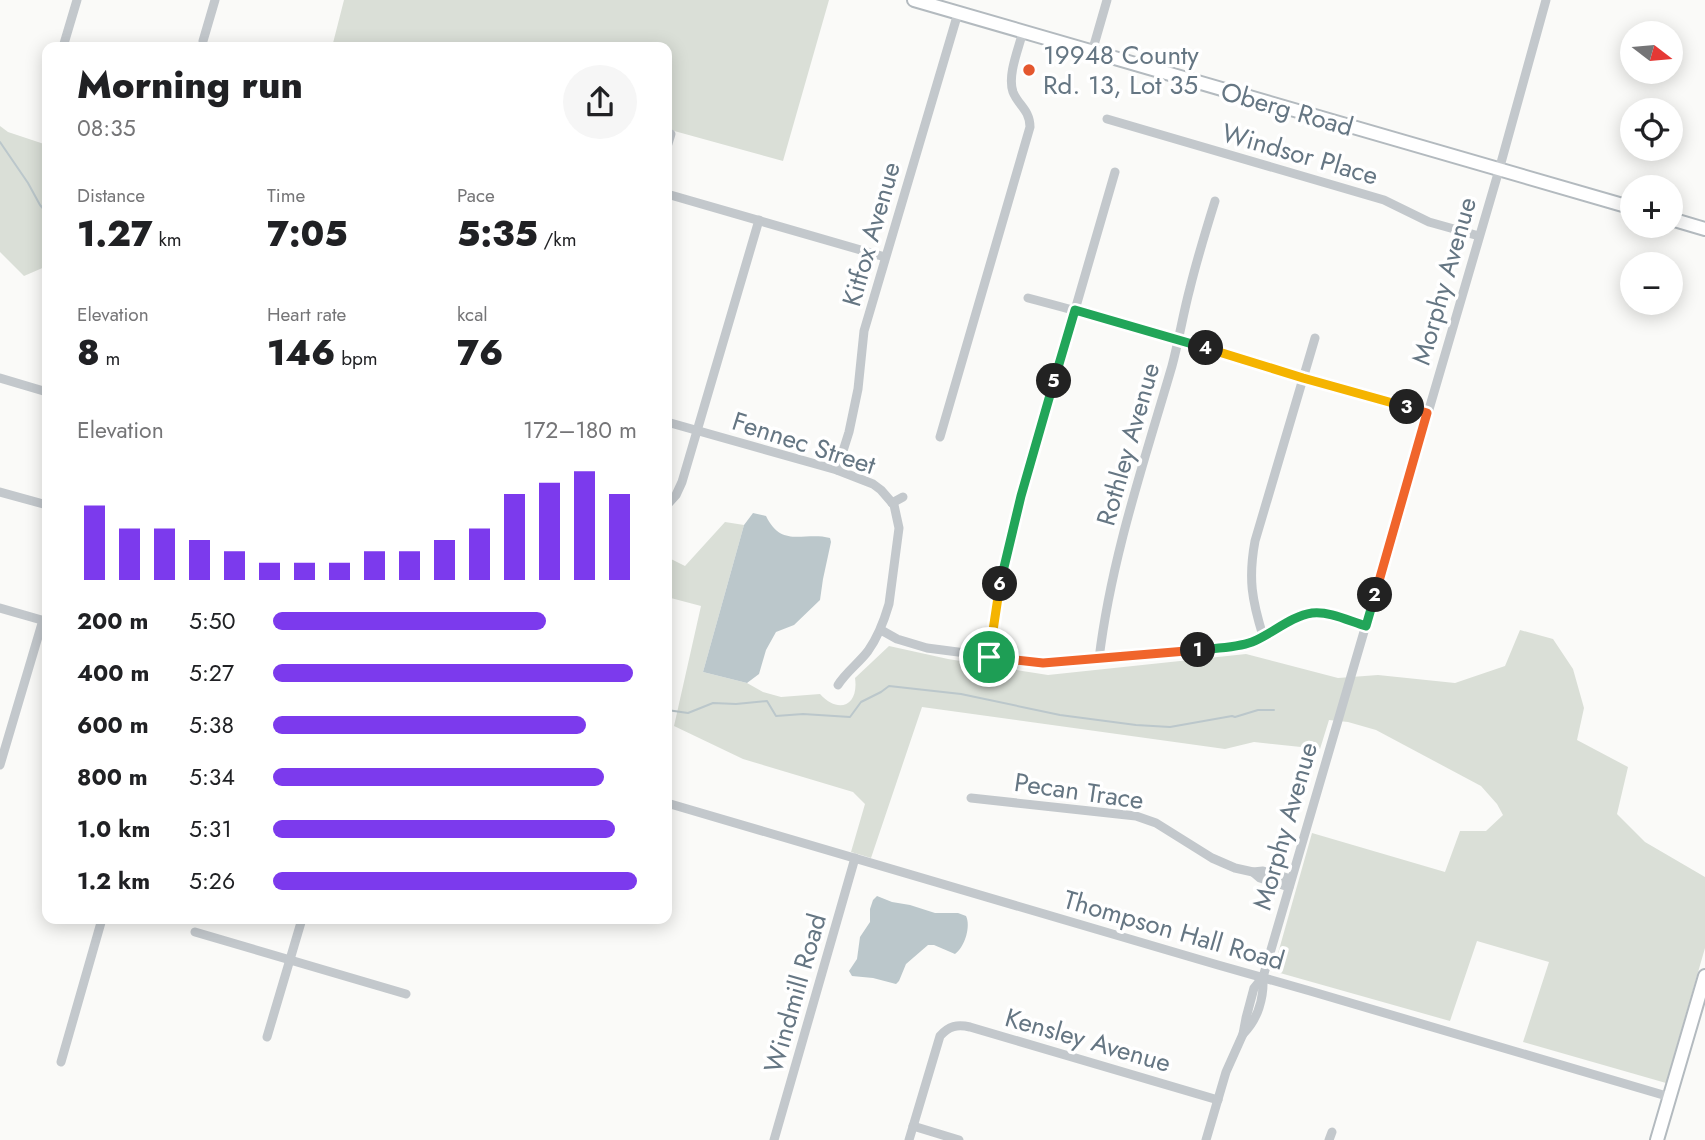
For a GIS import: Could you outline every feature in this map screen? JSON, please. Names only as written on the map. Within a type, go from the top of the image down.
[{"type":"street","points":[[64,42],[77,0]]},
{"type":"street","points":[[204,41],[215,0]]},
{"type":"street","name":"Oberg Road","points":[[914,0],[1620,204]]},
{"type":"street","points":[[1093,52],[1107,0]]},
{"type":"street","name":"Morphy Avenue","points":[[1206,1140],[1228,1066],[1244,1034],[1254,989],[1263,977],[1499,170],[1546,0]]},
{"type":"street","name":"Kitfox Avenue","points":[[837,470],[849,432],[858,388],[864,331],[958,13]]},
{"type":"street","points":[[940,438],[1030,127],[1030,120],[1013,93],[1011,78],[1023,31]]},
{"type":"street","name":"Windsor Place","points":[[1107,119],[1384,200],[1429,222],[1479,236]]},
{"type":"street","points":[[989,657],[1000,586],[1017,510],[1115,172]]},
{"type":"street","points":[[672,195],[886,257]]},
{"type":"street","name":"Rothley Avenue","points":[[1099,659],[1106,611],[1125,528],[1179,340],[1189,290],[1215,201]]},
{"type":"street","points":[[672,499],[680,489],[759,220]]},
{"type":"street","points":[[1683,223],[1705,229]]},
{"type":"street","points":[[1028,298],[1427,413]]},
{"type":"street","points":[[1263,636],[1251,588],[1255,541],[1315,338]]},
{"type":"street","points":[[0,378],[42,391]]},
{"type":"street","name":"Fennec Street","points":[[672,424],[837,470],[873,484],[892,503],[897,514],[898,544],[889,604],[881,631],[867,653],[846,673],[838,685]]},
{"type":"street","points":[[0,492],[42,504]]},
{"type":"street","points":[[892,503],[903,497]]},
{"type":"street","points":[[0,608],[42,620]]},
{"type":"street","points":[[881,631],[927,649],[1043,663],[1242,645],[1312,613],[1324,613],[1366,626]]},
{"type":"street","points":[[0,765],[42,631]]},
{"type":"street","name":"Pecan Trace","points":[[971,798],[1136,816],[1156,823],[1212,858],[1235,868],[1263,871],[1290,883]]},
{"type":"street","name":"Thompson Hall Road","points":[[672,804],[1670,1097]]},
{"type":"street","name":"Windmill Road","points":[[774,1140],[855,858]]},
{"type":"street","points":[[61,1062],[101,924]]},
{"type":"street","points":[[267,1037],[301,924]]},
{"type":"street","points":[[195,932],[405,994]]},
{"type":"street","points":[[1657,1140],[1705,976]]},
{"type":"street","name":"Kensley Avenue","points":[[913,1126],[940,1036],[947,1028],[957,1026],[970,1027],[1218,1100]]},
{"type":"street","points":[[909,1140],[913,1126],[959,1140]]},
{"type":"shaded area","points":[[344,0],[829,0],[783,161],[672,130],[672,42],[333,42]]},
{"type":"shaded area","points":[[0,126],[8,132],[42,143],[42,268],[24,276],[0,252]]},
{"type":"shaded area","points":[[753,513],[766,516],[772,526],[786,536],[820,536],[830,538],[831,542],[820,600],[794,625],[776,632],[766,650],[759,674],[747,683],[703,672],[744,525]]},
{"type":"shaded area","points":[[725,522],[744,525],[703,672],[747,683],[763,692],[781,697],[820,694],[840,705],[846,704],[854,695],[855,678],[889,646],[948,659],[1048,675],[1246,654],[1338,678],[1378,675],[1455,683],[1505,666],[1520,630],[1553,639],[1573,669],[1584,708],[1577,740],[1628,767],[1617,814],[1645,842],[1705,877],[1705,948],[1666,1083],[1523,1042],[1549,962],[1477,941],[1450,1021],[1273,971],[1312,833],[1445,872],[1460,831],[1486,831],[1503,815],[1481,786],[1376,730],[1329,720],[1320,749],[1254,742],[1225,749],[922,707],[871,858],[851,852],[865,804],[853,792],[743,759],[674,726],[701,606],[672,598],[672,560],[685,566]]},
{"type":"shaded area","points":[[877,896],[935,913],[958,913],[966,916],[967,931],[962,947],[955,954],[928,945],[906,964],[896,984],[852,976],[849,971],[857,959],[860,937],[870,922],[870,909]]},
{"type":"waterway","points":[[0,142],[42,207]]},
{"type":"waterway","points":[[672,711],[688,713],[713,703],[767,701],[776,716],[803,714],[850,717],[861,702],[889,686],[961,694],[1060,715],[1136,725],[1170,727],[1235,717],[1258,710],[1274,710]]},
{"type":"place","name":"19948 County Rd. 13, Lot 35","points":[[1029,70]]},
{"type":"route","points":[[1075,310],[1427,413],[1366,626],[1324,613],[1312,613],[1242,645],[1068,662],[1024,662],[989,657],[1007,550],[1075,310]]}]
